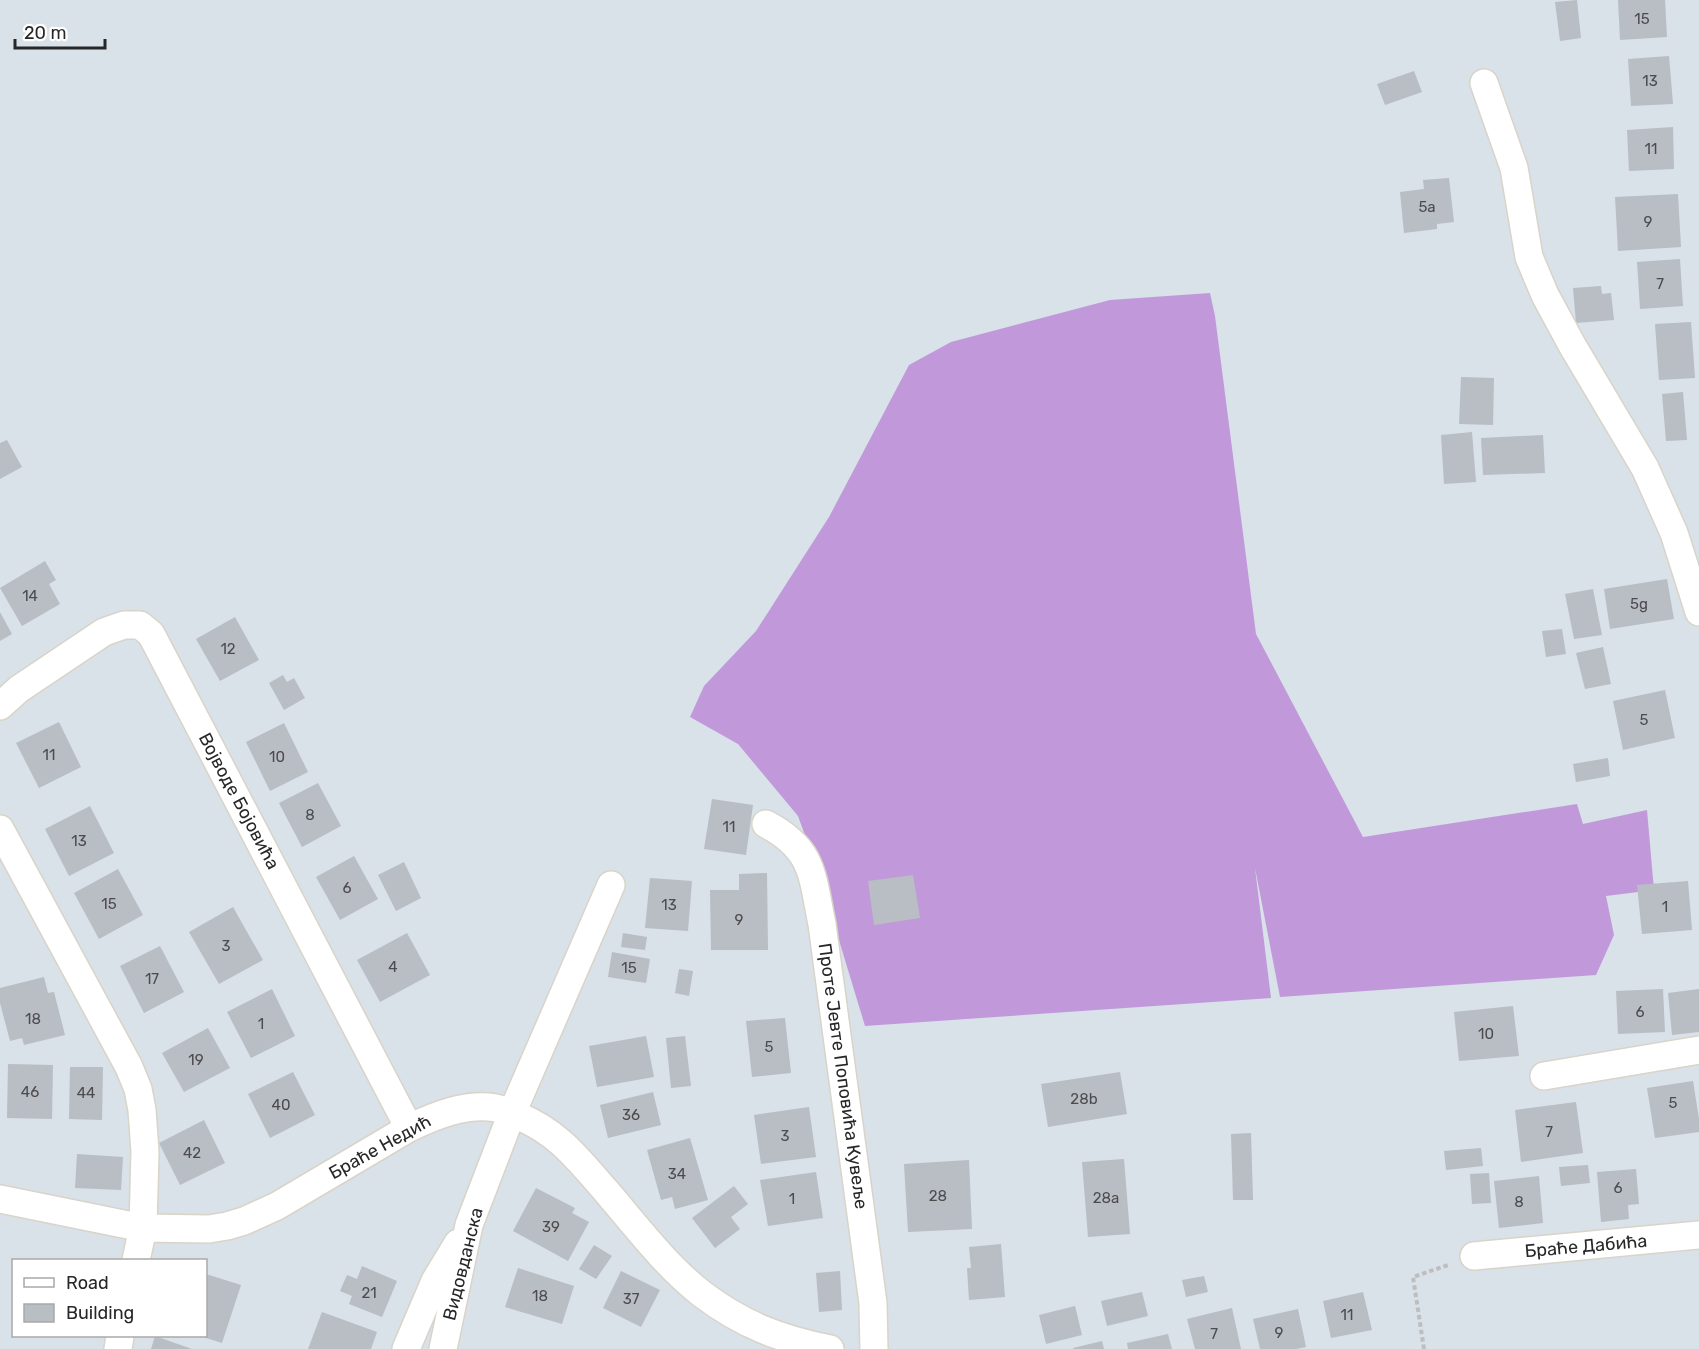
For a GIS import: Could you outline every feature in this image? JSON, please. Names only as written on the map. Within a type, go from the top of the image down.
[{"type":"street","points":[[1484,83],[1514,168],[1529,257],[1545,295],[1572,345],[1645,468],[1674,533],[1699,612]]},
{"type":"street","name":"Војводе Бојовића","points":[[0,706],[19,689],[104,632],[124,625],[140,625],[151,634],[409,1128]]},
{"type":"street","name":"Проте Јевте Поповића Кувеље","points":[[766,824],[796,844],[810,867],[822,924],[873,1303],[874,1349]]},
{"type":"street","points":[[0,829],[129,1067],[138,1089],[145,1152],[143,1228],[136,1259]]},
{"type":"street","points":[[512,1113],[611,885]]},
{"type":"street","points":[[1544,1076],[1699,1050]]},
{"type":"street","name":"Браће Недић","points":[[0,1199],[143,1228],[227,1227],[277,1206],[409,1128],[450,1111],[497,1108],[535,1123],[555,1136],[581,1162],[661,1255],[701,1293],[739,1319],[765,1332],[830,1349]]},
{"type":"street","name":"Видовданска","points":[[443,1349],[469,1225],[512,1113]]},
{"type":"street","points":[[405,1349],[435,1281],[469,1225]]},
{"type":"street","name":"Браће Дабића","points":[[1474,1256],[1699,1235]]},
{"type":"path","points":[[1424,1349],[1413,1277],[1474,1256]]},
{"type":"shaded area","points":[[1210,293],[1215,316],[1256,634],[1363,837],[1577,804],[1583,824],[1647,810],[1654,890],[1606,896],[1614,935],[1596,975],[1280,997],[1255,868],[1271,998],[865,1026],[818,871],[798,816],[738,744],[690,717],[704,686],[756,631],[829,517],[909,365],[951,342],[1110,300]]},
{"type":"building","points":[[1577,0],[1581,38],[1560,41],[1555,2]]},
{"type":"building","points":[[1618,0],[1665,0],[1667,37],[1620,40]]},
{"type":"building","points":[[1669,56],[1673,104],[1631,106],[1628,59]]},
{"type":"building","points":[[1414,71],[1422,92],[1385,105],[1377,84]]},
{"type":"building","points":[[1673,127],[1674,169],[1629,171],[1627,130]]},
{"type":"building","points":[[1449,178],[1454,222],[1437,224],[1437,229],[1404,233],[1400,192],[1424,189],[1423,180]]},
{"type":"building","points":[[1678,194],[1681,247],[1618,251],[1615,197]]},
{"type":"building","points":[[1680,259],[1683,306],[1640,309],[1637,262]]},
{"type":"building","points":[[1601,286],[1602,294],[1611,293],[1614,320],[1576,323],[1573,288]]},
{"type":"building","points":[[1691,322],[1695,378],[1659,380],[1655,324]]},
{"type":"building","points":[[1461,377],[1494,378],[1493,425],[1459,424]]},
{"type":"building","points":[[1683,392],[1687,440],[1666,441],[1662,394]]},
{"type":"building","points":[[1472,432],[1476,482],[1444,484],[1441,435]]},
{"type":"building","points":[[1543,435],[1545,473],[1483,475],[1481,438]]},
{"type":"building","points":[[7,440],[22,467],[0,479],[0,443]]},
{"type":"building","points":[[45,561],[56,580],[49,584],[60,604],[22,626],[0,588]]},
{"type":"building","points":[[1667,579],[1674,619],[1610,629],[1604,589]]},
{"type":"building","points":[[1593,589],[1602,635],[1574,639],[1565,594]]},
{"type":"building","points":[[0,612],[12,634],[0,641]]},
{"type":"building","points":[[235,617],[259,660],[220,681],[196,639]]},
{"type":"building","points":[[1562,629],[1566,654],[1546,657],[1542,631]]},
{"type":"building","points":[[1603,647],[1611,684],[1585,689],[1576,653]]},
{"type":"building","points":[[283,675],[287,682],[294,678],[305,698],[284,710],[269,683]]},
{"type":"building","points":[[1665,690],[1675,738],[1623,750],[1613,701]]},
{"type":"building","points":[[59,722],[81,767],[39,788],[16,743]]},
{"type":"building","points":[[284,723],[308,772],[270,791],[246,742]]},
{"type":"building","points":[[1608,758],[1610,776],[1576,782],[1573,764]]},
{"type":"building","points":[[318,783],[341,826],[302,847],[279,803]]},
{"type":"building","points":[[712,799],[753,805],[746,855],[704,849]]},
{"type":"building","points":[[90,806],[114,853],[69,876],[45,829]]},
{"type":"building","points":[[354,856],[378,899],[340,920],[316,877]]},
{"type":"building","points":[[404,862],[421,898],[396,911],[378,875]]},
{"type":"building","points":[[118,869],[143,915],[99,939],[74,893]]},
{"type":"building","points":[[767,873],[768,950],[711,950],[710,890],[739,890],[739,874]]},
{"type":"building","points":[[913,875],[920,918],[874,925],[868,881]]},
{"type":"building","points":[[650,878],[692,881],[688,931],[645,928]]},
{"type":"building","points":[[1688,881],[1692,930],[1642,934],[1637,885]]},
{"type":"building","points":[[233,907],[263,960],[219,984],[189,932]]},
{"type":"building","points":[[407,933],[430,975],[380,1002],[357,960]]},
{"type":"building","points":[[623,933],[647,937],[645,950],[621,947]]},
{"type":"building","points":[[160,946],[184,992],[144,1013],[120,966]]},
{"type":"building","points":[[612,952],[650,959],[646,983],[608,977]]},
{"type":"building","points":[[679,969],[693,971],[689,996],[675,993]]},
{"type":"building","points":[[44,977],[48,993],[54,992],[65,1035],[24,1045],[22,1038],[10,1041],[0,1003],[0,988]]},
{"type":"building","points":[[272,989],[295,1036],[251,1058],[227,1012]]},
{"type":"building","points":[[1663,989],[1665,1032],[1618,1034],[1616,991]]},
{"type":"building","points":[[1699,989],[1699,1032],[1672,1035],[1668,993]]},
{"type":"building","points":[[1513,1006],[1519,1056],[1459,1061],[1454,1012]]},
{"type":"building","points":[[785,1018],[791,1073],[752,1077],[746,1021]]},
{"type":"building","points":[[208,1028],[230,1068],[184,1092],[162,1053]]},
{"type":"building","points":[[646,1036],[654,1077],[597,1087],[589,1046]]},
{"type":"building","points":[[685,1036],[691,1086],[671,1088],[666,1038]]},
{"type":"building","points":[[8,1064],[53,1065],[52,1119],[7,1118]]},
{"type":"building","points":[[70,1067],[103,1067],[102,1120],[69,1119]]},
{"type":"building","points":[[293,1072],[315,1115],[270,1138],[248,1094]]},
{"type":"building","points":[[1120,1072],[1127,1114],[1048,1127],[1041,1084]]},
{"type":"building","points":[[1693,1081],[1699,1132],[1655,1138],[1647,1088]]},
{"type":"building","points":[[653,1092],[661,1125],[608,1138],[600,1105]]},
{"type":"building","points":[[1576,1102],[1583,1153],[1521,1162],[1515,1110]]},
{"type":"building","points":[[809,1107],[816,1157],[761,1164],[754,1115]]},
{"type":"building","points":[[204,1120],[225,1163],[180,1185],[159,1143]]},
{"type":"building","points":[[1251,1133],[1253,1200],[1233,1200],[1231,1134]]},
{"type":"building","points":[[690,1138],[708,1200],[675,1209],[672,1197],[661,1200],[647,1150]]},
{"type":"building","points":[[1481,1148],[1483,1166],[1446,1170],[1444,1151]]},
{"type":"building","points":[[77,1154],[123,1157],[121,1190],[75,1188]]},
{"type":"building","points":[[1124,1159],[1130,1234],[1088,1237],[1082,1162]]},
{"type":"building","points":[[969,1160],[972,1229],[908,1232],[904,1164]]},
{"type":"building","points":[[1588,1165],[1590,1183],[1561,1186],[1559,1167]]},
{"type":"building","points":[[1636,1169],[1639,1204],[1628,1205],[1629,1219],[1601,1222],[1597,1172]]},
{"type":"building","points":[[816,1172],[823,1218],[768,1226],[760,1180]]},
{"type":"building","points":[[1489,1173],[1491,1203],[1472,1204],[1470,1174]]},
{"type":"building","points":[[1539,1176],[1543,1223],[1499,1228],[1494,1181]]},
{"type":"building","points":[[734,1186],[748,1204],[731,1217],[740,1229],[715,1248],[692,1218]]},
{"type":"building","points":[[536,1188],[575,1208],[572,1213],[589,1222],[568,1261],[513,1231]]},
{"type":"building","points":[[1001,1244],[1005,1297],[969,1300],[967,1268],[971,1268],[969,1247]]},
{"type":"building","points":[[594,1245],[612,1256],[596,1279],[579,1269]]},
{"type":"building","points":[[362,1266],[397,1281],[382,1317],[349,1304],[352,1296],[340,1291],[347,1275],[357,1279]]},
{"type":"building","points":[[518,1268],[574,1286],[562,1324],[505,1307]]},
{"type":"building","points":[[621,1271],[660,1290],[641,1327],[603,1308]]},
{"type":"building","points":[[840,1271],[842,1310],[819,1312],[816,1273]]},
{"type":"building","points":[[207,1274],[241,1285],[222,1343],[203,1337],[207,1337]]},
{"type":"building","points":[[1204,1276],[1208,1292],[1186,1297],[1182,1280]]},
{"type":"building","points":[[1142,1292],[1148,1316],[1107,1326],[1101,1301]]},
{"type":"building","points":[[1363,1292],[1372,1330],[1331,1338],[1323,1301]]},
{"type":"building","points":[[1075,1306],[1082,1335],[1046,1344],[1039,1315]]},
{"type":"building","points":[[1232,1308],[1241,1349],[1195,1349],[1187,1319]]},
{"type":"building","points":[[1298,1309],[1306,1347],[1260,1349],[1253,1319]]},
{"type":"building","points":[[322,1312],[377,1332],[371,1349],[308,1349]]},
{"type":"building","points":[[1168,1334],[1172,1349],[1128,1349],[1127,1343]]},
{"type":"building","points":[[155,1337],[158,1337],[192,1349],[151,1349]]},
{"type":"building","points":[[1102,1341],[1104,1349],[1073,1349],[1073,1348]]}]
